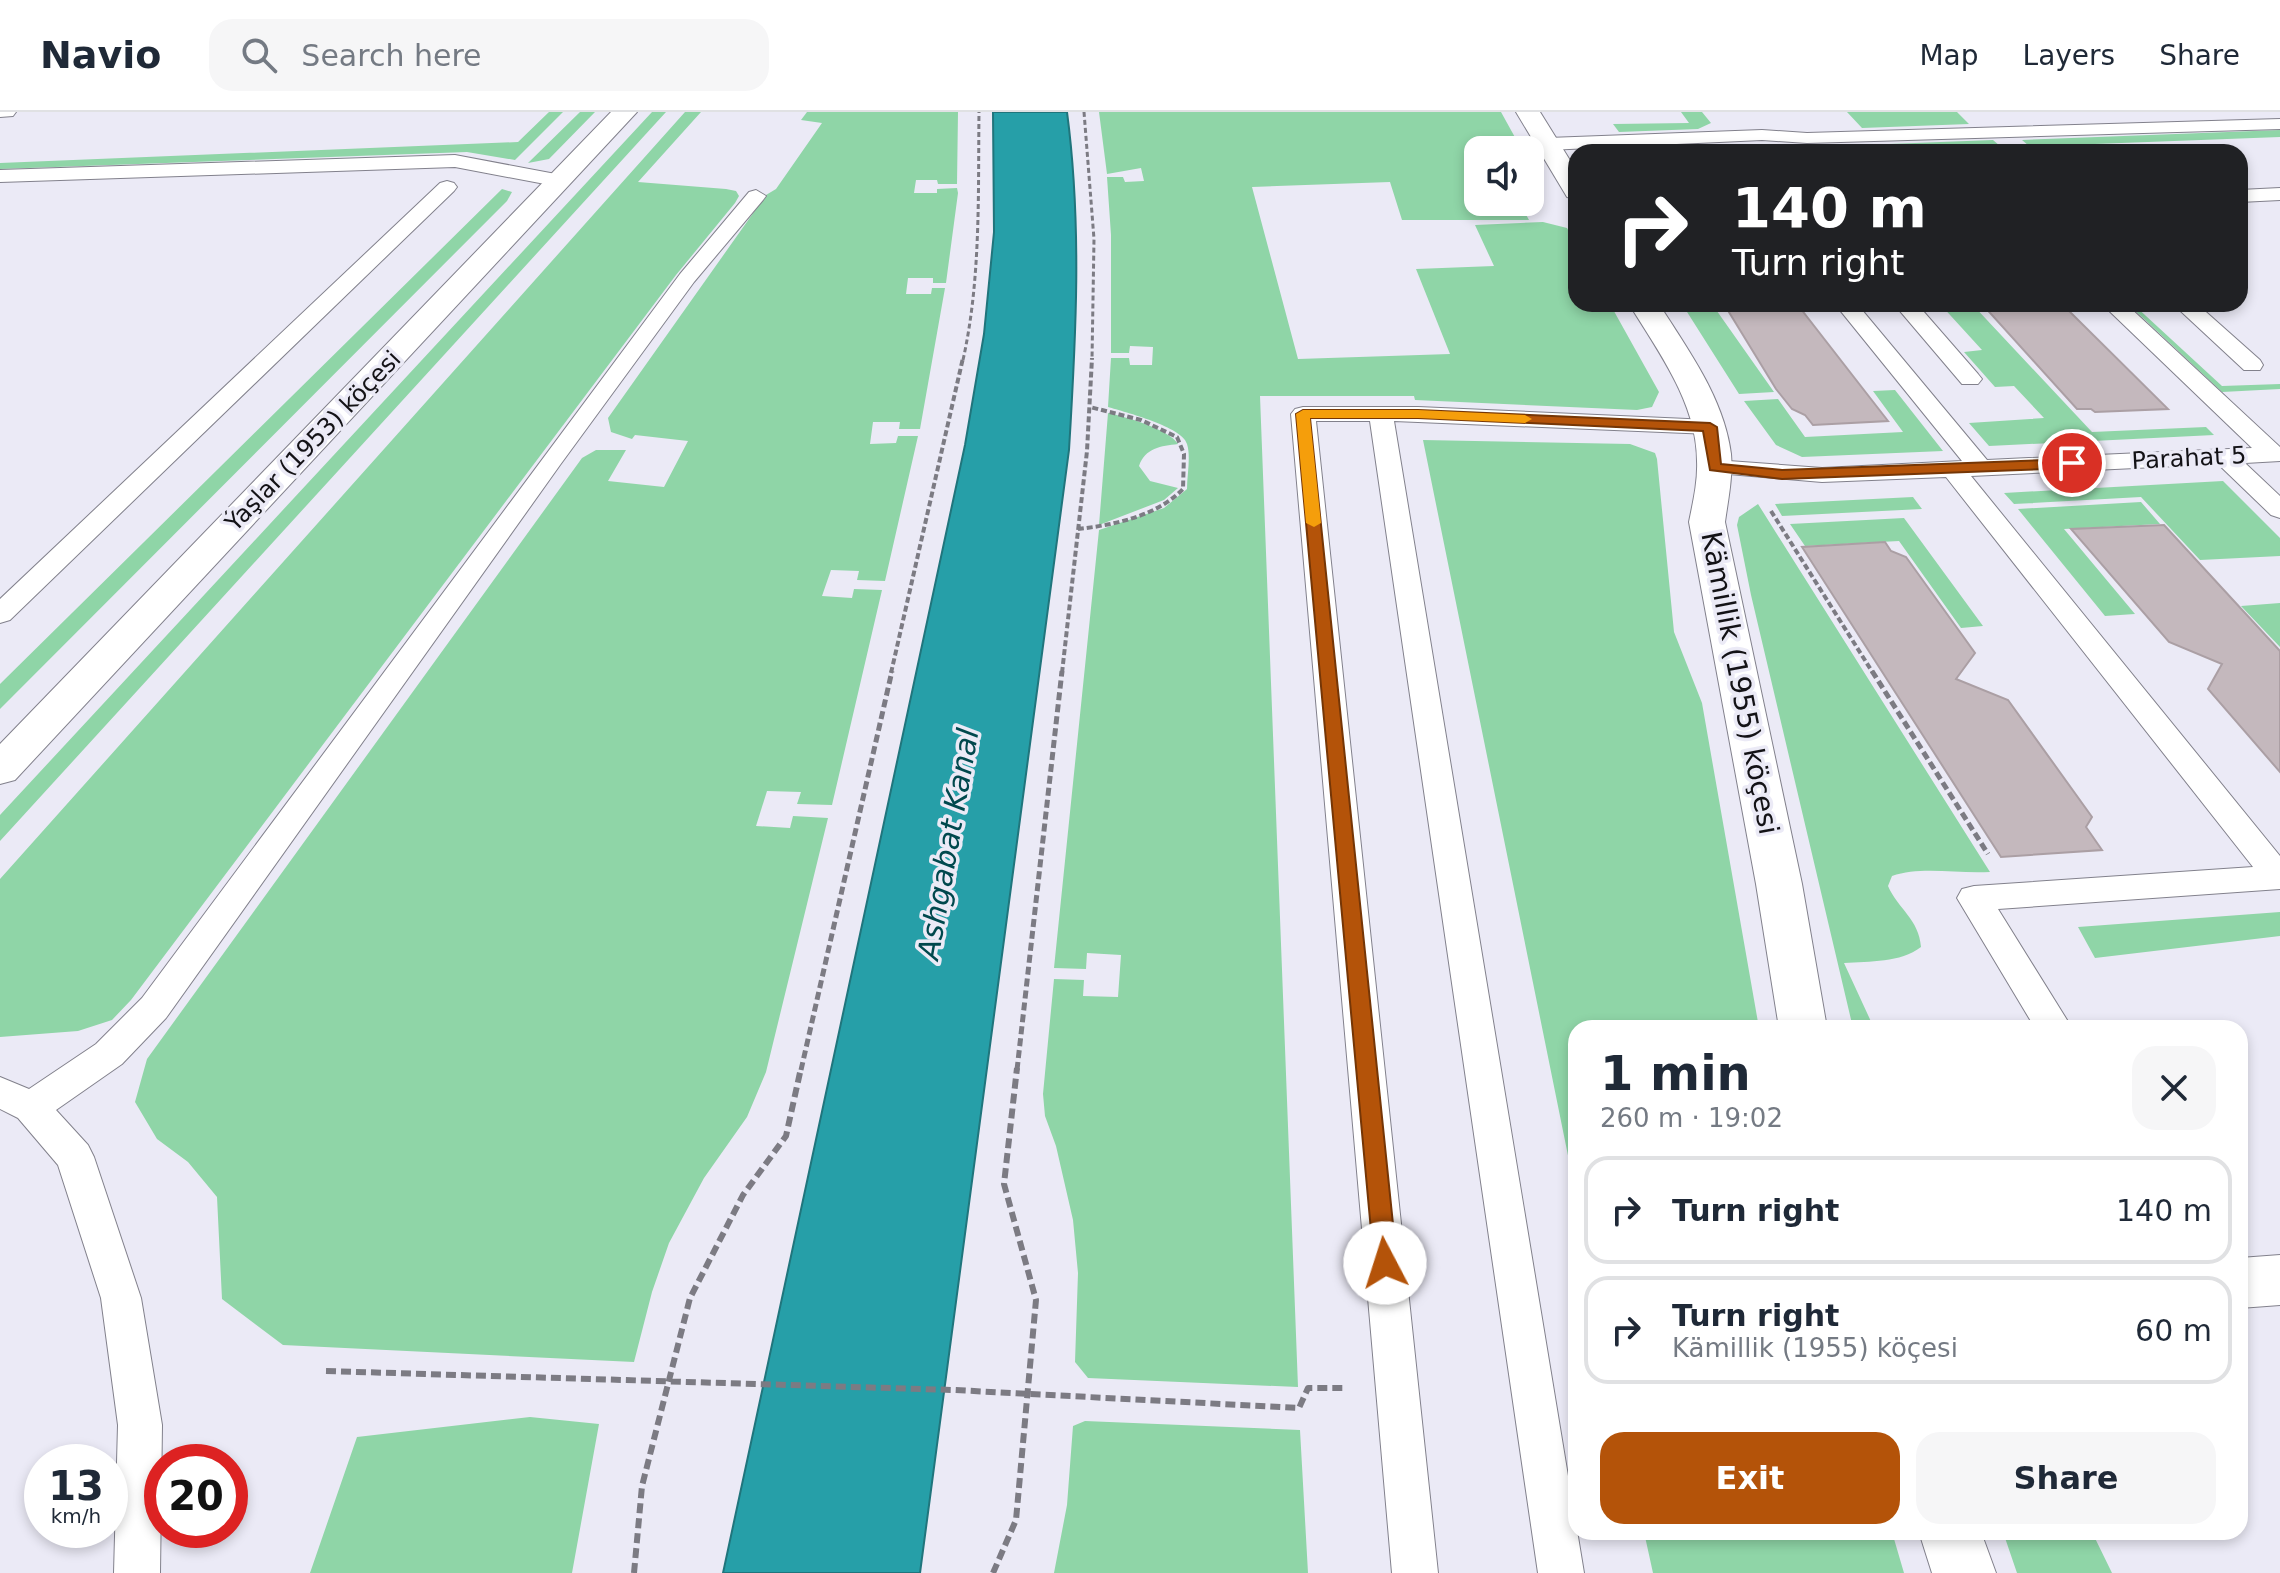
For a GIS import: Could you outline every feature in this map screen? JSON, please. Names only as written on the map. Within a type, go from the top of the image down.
[{"type":"street","name":"Ýaşlar (1953) köçesi","points":[[0,770],[625,112]]},
{"type":"street","points":[[1528,112],[1568,178]]},
{"type":"street","name":"Kämillik (1955) köçesi","points":[[1649,312],[1699,398],[1710,427],[1715,467],[1707,522],[1779,884],[1802,1020]]},
{"type":"street","points":[[1953,1540],[1964,1573]]},
{"type":"lane","points":[[0,112],[7,112]]},
{"type":"lane","points":[[1742,112],[1762,135]]},
{"type":"lane","points":[[2003,112],[2025,131]]},
{"type":"lane","points":[[1548,144],[1762,135],[1807,138],[2280,124]]},
{"type":"lane","points":[[2000,132],[2014,144]]},
{"type":"lane","points":[[0,176],[455,161],[561,181]]},
{"type":"lane","points":[[0,614],[447,187]]},
{"type":"lane","points":[[2250,195],[2280,194]]},
{"type":"lane","points":[[2250,195],[2280,211]]},
{"type":"lane","points":[[137,1573],[140,1425],[121,1298],[75,1157],[15,1100],[109,1054],[154,1008],[551,460],[687,278],[756,196]]},
{"type":"lane","points":[[1852,312],[1967,468],[2280,877]]},
{"type":"lane","points":[[1912,312],[1970,379]]},
{"type":"lane","points":[[2122,312],[2276,454]]},
{"type":"lane","points":[[2193,312],[2252,365]]},
{"type":"lane","points":[[1415,1573],[1303,414],[1381,414],[1710,427]]},
{"type":"lane","points":[[1381,414],[1561,1573]]},
{"type":"lane","name":"Parahat 5","points":[[1715,467],[1809,475],[2276,454]]},
{"type":"lane","points":[[2224,456],[2280,510]]},
{"type":"lane","points":[[2049,1020],[1974,898],[2280,877]]},
{"type":"path","points":[[634,1573],[642,1486],[690,1298],[743,1195],[786,1136],[968,336],[978,234],[979,112]]},
{"type":"path","points":[[993,1573],[1016,1520],[1036,1300],[1004,1184],[1090,407],[1095,334],[1096,235],[1084,112]]},
{"type":"path","points":[[1078,529],[1110,526],[1166,503],[1183,489],[1183,446],[1179,438],[1156,426],[1090,407]]},
{"type":"path","points":[[1767,504],[1995,865]]},
{"type":"path","points":[[326,1371],[954,1390],[1299,1408]]},
{"type":"green space","points":[[549,112],[563,112],[515,160],[467,152],[0,169],[0,163],[518,142]]},
{"type":"green space","points":[[580,112],[595,112],[549,159],[528,163]]},
{"type":"green space","points":[[652,112],[666,112],[0,841],[0,815]]},
{"type":"green space","points":[[685,112],[701,112],[638,182],[736,191],[739,196],[735,203],[676,275],[131,1000],[112,1020],[78,1031],[0,1037],[0,879]]},
{"type":"green space","points":[[807,112],[958,112],[957,184],[916,180],[914,193],[937,193],[937,189],[957,188],[958,193],[946,283],[933,283],[933,278],[908,278],[906,294],[931,294],[932,288],[945,288],[920,429],[899,429],[900,422],[873,422],[870,444],[896,443],[898,436],[918,436],[885,581],[857,580],[859,571],[831,570],[822,596],[852,598],[854,589],[882,590],[832,805],[797,804],[801,792],[767,791],[756,826],[790,828],[793,816],[828,818],[766,1072],[747,1117],[704,1178],[669,1243],[652,1292],[634,1362],[283,1345],[222,1299],[217,1197],[188,1162],[157,1139],[135,1102],[147,1059],[582,458],[596,450],[626,450],[608,481],[664,487],[688,441],[635,435],[632,439],[611,432],[608,418],[766,195],[776,189],[822,123],[801,120]]},
{"type":"green space","points":[[1099,112],[1501,112],[1514,136],[1464,136],[1464,216],[1527,216],[1529,220],[1402,220],[1390,182],[1252,187],[1298,359],[1450,354],[1416,269],[1494,266],[1475,225],[1543,222],[1568,230],[1568,312],[1614,312],[1659,392],[1652,407],[1637,410],[1415,400],[1414,396],[1260,396],[1298,1387],[1088,1378],[1075,1362],[1078,1273],[1073,1220],[1056,1146],[1045,1116],[1043,1094],[1054,979],[1084,980],[1083,996],[1118,997],[1121,955],[1087,953],[1086,969],[1054,968],[1099,530],[1164,508],[1187,489],[1189,460],[1187,444],[1175,432],[1108,407],[1111,358],[1129,358],[1130,365],[1152,365],[1153,347],[1130,346],[1129,353],[1111,353],[1111,235],[1107,177],[1123,177],[1125,182],[1144,181],[1141,168],[1107,174]]},
{"type":"green space","points":[[1681,112],[1702,112],[1711,123],[1698,129],[1619,132],[1613,124],[1689,123]]},
{"type":"green space","points":[[1847,112],[1957,112],[1969,124],[1862,128]]},
{"type":"green space","points":[[2280,130],[2280,137],[2095,144],[2027,144],[2022,140]]},
{"type":"green space","points":[[1993,140],[1998,144],[1888,144]]},
{"type":"green space","points":[[502,189],[512,192],[507,201],[0,709],[0,684]]},
{"type":"green space","points":[[1687,312],[1718,312],[1774,392],[1739,394]]},
{"type":"green space","points":[[1947,312],[1980,312],[2092,432],[2206,427],[2214,435],[1989,446],[1969,423],[2044,418],[2014,386],[1995,387],[1964,352],[1982,350]]},
{"type":"green space","points":[[2137,312],[2142,312],[2222,386],[2280,384],[2280,389],[2222,392]]},
{"type":"green space","points":[[1895,390],[1943,451],[1802,457],[1776,445],[1744,401],[1778,399],[1805,437],[1903,432],[1873,391]]},
{"type":"green space","points":[[1108,413],[1146,424],[1166,433],[1178,444],[1149,452],[1139,466],[1150,481],[1178,488],[1164,500],[1099,525]]},
{"type":"green space","points":[[1423,440],[1630,444],[1655,453],[1657,459],[1674,632],[1702,703],[1758,1020],[1568,1020],[1568,1156]]},
{"type":"green space","points":[[2223,481],[2280,538],[2280,556],[2200,560],[2141,497],[2014,504],[2004,493]]},
{"type":"green space","points":[[1913,497],[1922,509],[1782,516],[1775,504]]},
{"type":"green space","points":[[2141,502],[2160,524],[2064,529],[2135,614],[2105,616],[2018,509]]},
{"type":"green space","points":[[1758,504],[1990,872],[1927,871],[1892,876],[1888,886],[1912,921],[1921,947],[1894,959],[1844,963],[1870,1020],[1851,1020],[1751,595],[1737,525],[1739,517]]},
{"type":"green space","points":[[1904,518],[1983,626],[1961,628],[1899,541],[1805,546],[1790,524]]},
{"type":"green space","points":[[2280,603],[2280,647],[2241,606]]},
{"type":"green space","points":[[2280,912],[2280,936],[2095,958],[2078,927]]},
{"type":"green space","points":[[530,1417],[599,1424],[572,1573],[310,1573],[357,1437]]},
{"type":"green space","points":[[1085,1421],[1300,1430],[1308,1573],[1054,1573],[1067,1505],[1073,1426]]},
{"type":"green space","points":[[1646,1540],[1894,1540],[1904,1573],[1653,1573]]},
{"type":"green space","points":[[2006,1540],[2096,1540],[2112,1573],[2017,1573]]},
{"type":"water","name":"Ashgabat Kanal","points":[[993,112],[1067,112],[1075,196],[1074,365],[1069,450],[920,1573],[723,1573],[965,445],[984,334],[994,232]]},
{"type":"building","points":[[1729,312],[1803,312],[1888,421],[1813,425],[1805,415],[1792,409],[1776,389]]},
{"type":"building","points":[[1989,312],[2070,312],[2168,409],[2095,412],[2077,409]]},
{"type":"building","points":[[2164,525],[2280,651],[2280,772],[2208,689],[2222,664],[2169,642],[2071,529]]},
{"type":"building","points":[[1885,542],[1891,551],[1906,557],[1975,653],[1956,679],[2008,700],[2092,817],[2086,827],[2102,850],[2001,857],[1802,547]]},
{"type":"slow traffic","points":[[1314,523],[1303,414],[1418,414],[1525,419]]},
{"type":"route","points":[[1385,1263],[1303,414],[1418,414],[1710,427],[1715,467],[1782,474],[1822,475],[2072,463]]}]
